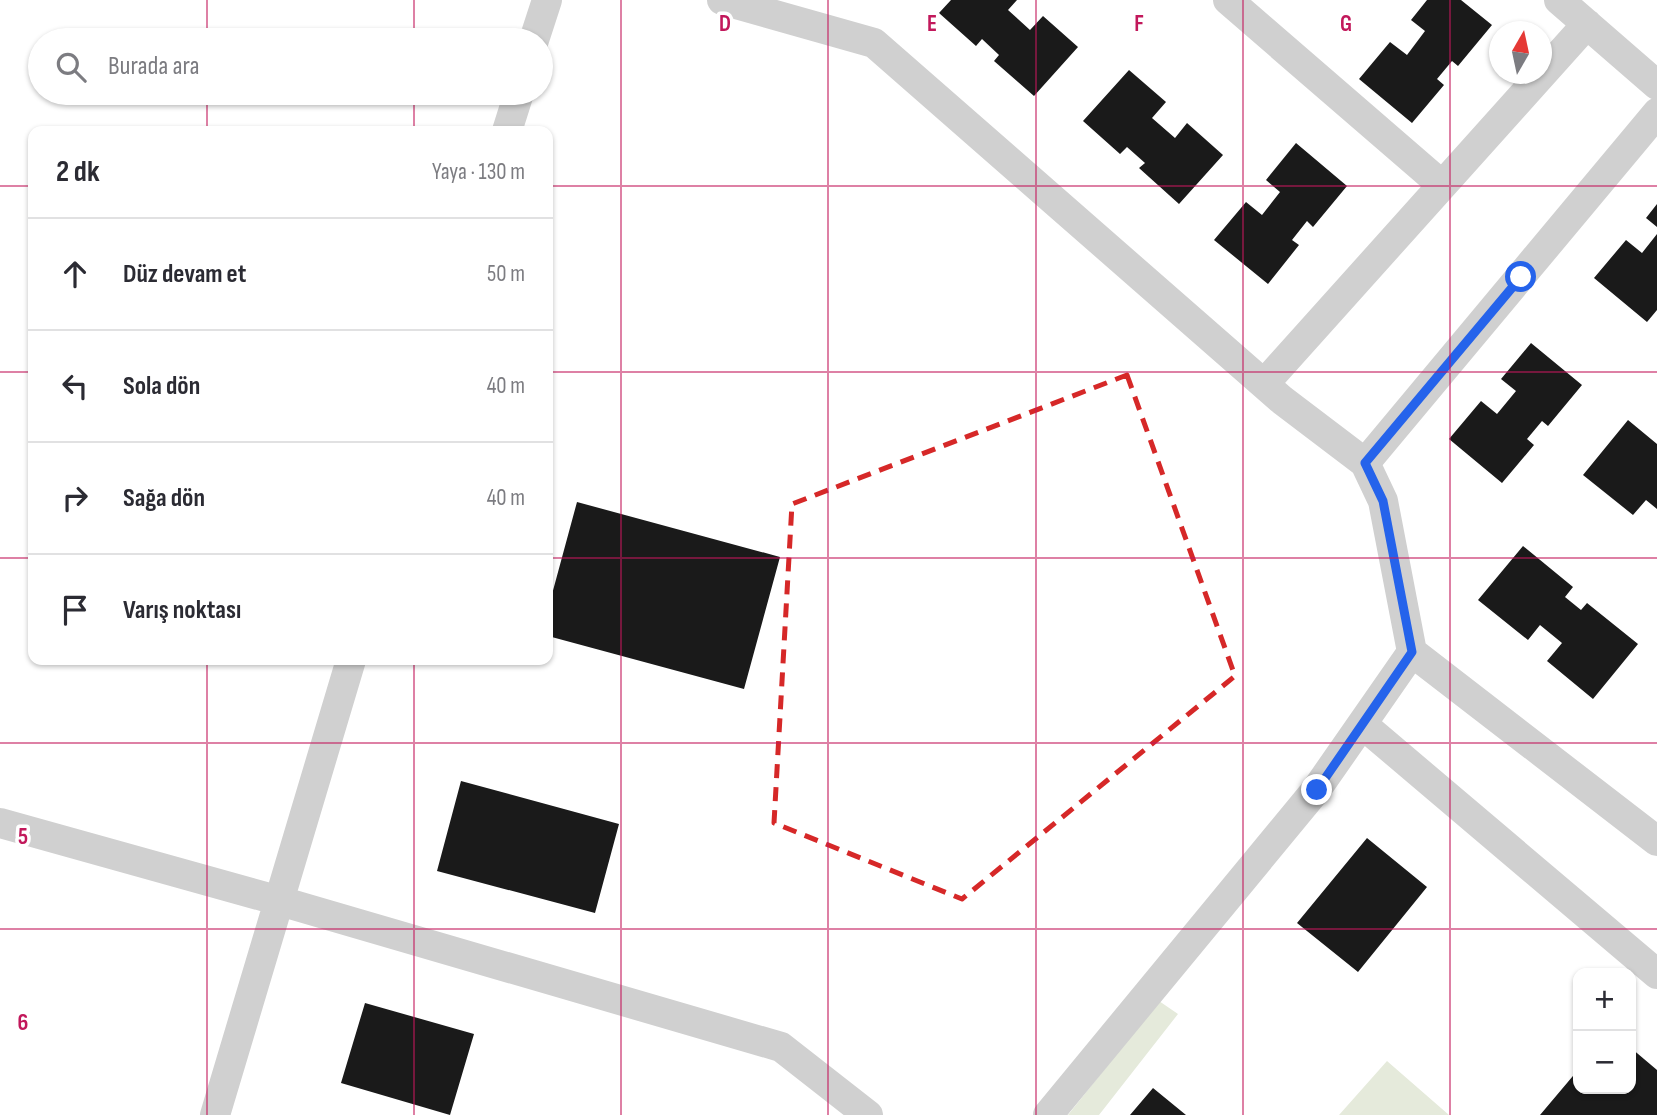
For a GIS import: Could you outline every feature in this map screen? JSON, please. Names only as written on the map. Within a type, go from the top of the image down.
[{"type":"street","points":[[538,28],[547,0]]},
{"type":"street","points":[[722,0],[762,5],[874,43],[1264,384],[1365,463],[1383,501],[1412,652],[1657,841]]},
{"type":"street","points":[[1228,0],[1442,185]]},
{"type":"street","points":[[1559,0],[1657,85]]},
{"type":"street","points":[[1264,384],[1587,24]]},
{"type":"street","points":[[509,126],[515,105]]},
{"type":"street","points":[[1365,463],[1657,113]]},
{"type":"street","points":[[1048,1115],[1317,790],[1412,652]]},
{"type":"street","points":[[215,1115],[350,665]]},
{"type":"street","points":[[1362,724],[1657,974]]},
{"type":"street","points":[[0,823],[280,901],[781,1047],[868,1115]]},
{"type":"highlighted area","points":[[1127,375],[1235,676],[962,899],[774,823],[792,504]]},
{"type":"shaded area","points":[[1159,1001],[1178,1014],[1099,1115],[1068,1115]]},
{"type":"shaded area","points":[[1387,1061],[1449,1115],[1339,1115]]},
{"type":"building","points":[[951,0],[1017,0],[1008,10],[1030,30],[1043,16],[1078,47],[1034,96],[994,61],[999,55],[982,39],[976,46],[939,13]]},
{"type":"building","points":[[1427,0],[1461,0],[1489,23],[1489,29],[1458,66],[1452,61],[1437,79],[1444,85],[1412,123],[1359,79],[1390,42],[1407,55],[1425,31],[1411,20]]},
{"type":"building","points":[[1129,70],[1166,102],[1152,118],[1175,138],[1187,123],[1223,155],[1179,204],[1139,168],[1145,163],[1127,147],[1120,154],[1083,121]]},
{"type":"building","points":[[1296,143],[1347,186],[1313,227],[1307,221],[1292,240],[1299,245],[1268,284],[1214,240],[1246,202],[1262,215],[1280,192],[1266,180]]},
{"type":"building","points":[[1657,204],[1657,227],[1646,218]]},
{"type":"building","points":[[1657,234],[1657,310],[1647,322],[1594,278],[1626,240],[1642,253]]},
{"type":"building","points":[[1531,343],[1582,385],[1548,426],[1542,421],[1527,439],[1534,445],[1502,483],[1449,439],[1481,401],[1497,414],[1516,391],[1501,379]]},
{"type":"building","points":[[1628,420],[1657,444],[1657,509],[1646,500],[1633,515],[1583,475]]},
{"type":"building","points":[[577,502],[780,557],[744,689],[553,637],[553,591]]},
{"type":"building","points":[[1523,546],[1573,587],[1565,597],[1581,610],[1587,603],[1638,644],[1593,699],[1547,661],[1562,643],[1540,625],[1528,640],[1478,600]]},
{"type":"building","points":[[461,781],[619,824],[595,913],[437,871]]},
{"type":"building","points":[[1367,838],[1427,887],[1358,972],[1297,923]]},
{"type":"building","points":[[365,1003],[474,1034],[450,1115],[341,1083]]},
{"type":"building","points":[[1636,1052],[1657,1070],[1657,1115],[1540,1115],[1573,1076],[1573,1094],[1636,1094]]},
{"type":"building","points":[[1153,1088],[1186,1115],[1130,1115]]},
{"type":"route","points":[[1317,790],[1412,652],[1383,501],[1365,463],[1521,277]]}]
